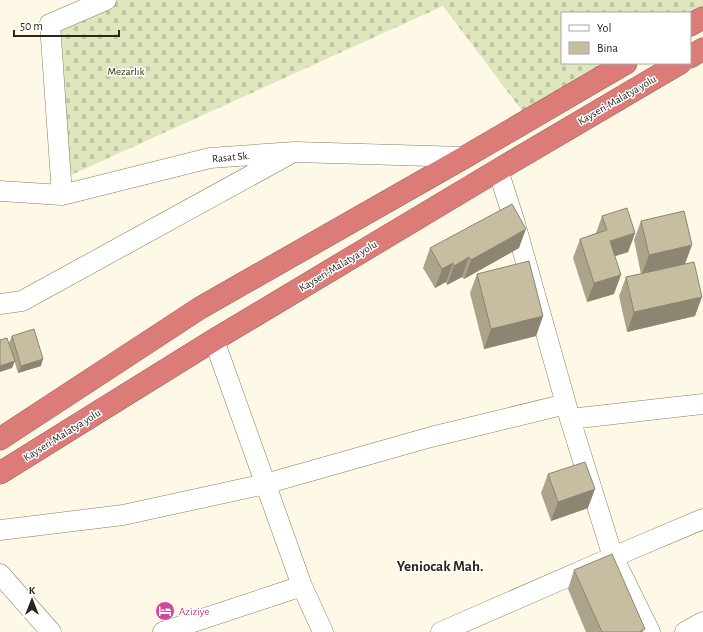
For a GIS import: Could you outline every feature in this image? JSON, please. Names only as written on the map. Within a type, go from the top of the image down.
[{"type":"highway","points":[[691,24],[703,18]]},
{"type":"highway","points":[[691,56],[703,49]]},
{"type":"highway","points":[[0,439],[200,308],[465,157],[624,64]]},
{"type":"highway","name":"Kayseri-Malatya yolu","points":[[0,473],[214,340],[678,64]]},
{"type":"street","points":[[62,195],[50,24],[106,0]]},
{"type":"street","points":[[0,304],[22,301],[294,152]]},
{"type":"street","name":"Rasat Sk.","points":[[0,191],[62,195],[210,158],[294,152],[465,157]]},
{"type":"street","points":[[498,170],[514,220],[568,412],[613,557],[650,632]]},
{"type":"street","points":[[214,340],[302,586],[323,632]]},
{"type":"street","points":[[0,530],[123,514],[265,484],[431,437],[568,412],[703,404]]},
{"type":"street","points":[[442,632],[703,519]]},
{"type":"street","points":[[0,574],[50,632]]},
{"type":"street","points":[[163,632],[302,586]]},
{"type":"street","points":[[685,632],[703,622]]},
{"type":"green space","name":"Mezarlık","points":[[106,0],[703,0],[703,18],[691,13],[691,12],[561,12],[561,64],[624,64],[529,120],[443,6],[60,180],[50,24]]},
{"type":"building","points":[[512,204],[526,229],[471,260],[469,257],[454,266],[453,263],[442,269],[430,248]]},
{"type":"building","points":[[627,208],[635,233],[610,241],[621,275],[594,283],[580,239],[607,230],[602,216]]},
{"type":"building","points":[[684,211],[692,245],[649,255],[641,221]]},
{"type":"building","points":[[529,261],[543,316],[491,329],[477,274]]},
{"type":"building","points":[[694,262],[702,297],[634,312],[626,277]]},
{"type":"building","points":[[34,329],[43,359],[21,366],[12,336]]},
{"type":"building","points":[[7,338],[15,361],[0,366],[0,340]]},
{"type":"building","points":[[585,462],[595,489],[558,502],[548,474]]},
{"type":"building","points":[[612,554],[645,629],[639,632],[602,632],[574,570]]},
{"type":"place","name":"Aziziye","points":[[165,611]]},
{"type":"district","name":"Yeniocak Mah.","points":[[440,566]]}]
